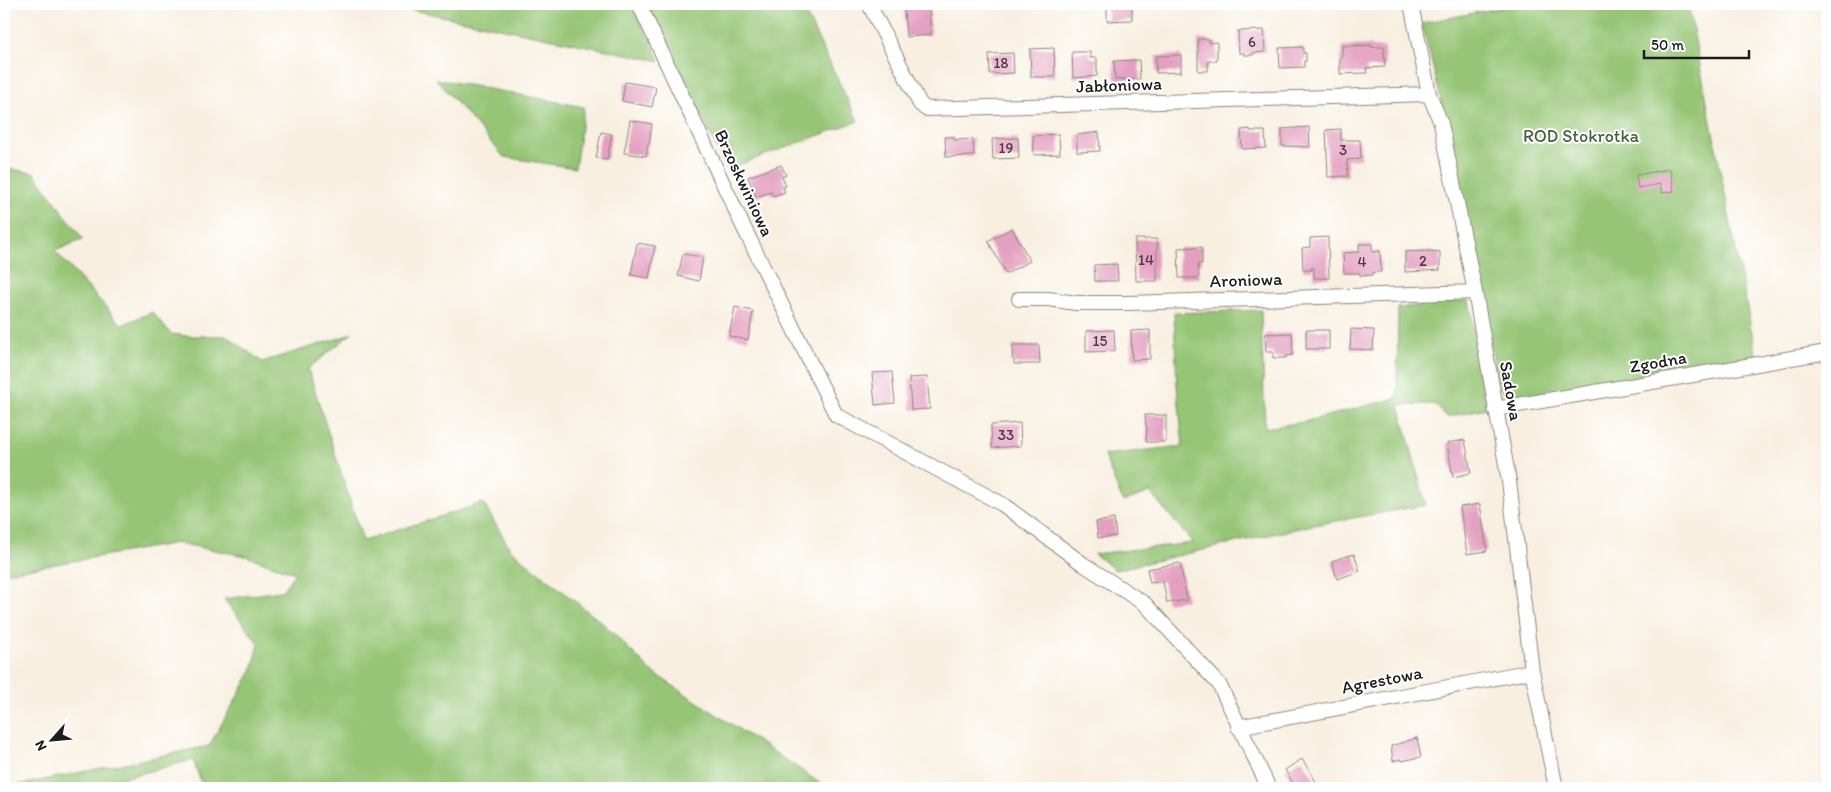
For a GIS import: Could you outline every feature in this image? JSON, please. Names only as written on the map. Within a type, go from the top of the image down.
[{"type":"street","name":"Brzoskwiniowa","points":[[639,4],[742,224],[836,415],[1002,504],[1082,564],[1145,604],[1219,684],[1238,727],[1269,788]]},
{"type":"street","name":"Sadowa","points":[[1411,4],[1429,94],[1441,123],[1475,292],[1509,482],[1532,671],[1541,707],[1556,788]]},
{"type":"street","name":"Jabłoniowa","points":[[871,8],[920,104],[926,109],[1429,94]]},
{"type":"street","name":"Aroniowa","points":[[1019,299],[1048,299],[1076,303],[1128,303],[1475,292]]},
{"type":"street","name":"Zgodna","points":[[1495,409],[1827,352]]},
{"type":"street","name":"Agrestowa","points":[[1238,727],[1532,671]]},
{"type":"green space","points":[[383,4],[632,4],[660,61]]},
{"type":"green space","points":[[647,4],[801,4],[858,121],[727,169]]},
{"type":"green space","name":"ROD Stokrotka","points":[[1521,4],[1688,4],[1757,359],[1519,399],[1505,395],[1499,385],[1441,100],[1422,23]]},
{"type":"green space","points":[[436,79],[584,107],[575,168],[504,157]]},
{"type":"green space","points":[[4,165],[5,168],[34,173],[83,239],[55,251],[122,325],[152,312],[171,334],[227,336],[262,362],[352,333],[308,369],[363,541],[483,503],[511,550],[606,626],[652,672],[826,788],[203,788],[193,760],[84,788],[4,788],[209,746],[252,671],[259,644],[224,599],[282,591],[295,573],[246,556],[177,543],[4,573]]},
{"type":"green space","points":[[1469,300],[1486,408],[1447,417],[1434,404],[1399,405],[1426,505],[1308,526],[1115,570],[1094,554],[1193,543],[1150,492],[1123,502],[1104,455],[1183,446],[1177,385],[1174,313],[1261,310],[1265,428],[1304,422],[1397,398],[1398,308]]},
{"type":"building","points":[[1107,4],[1132,4],[1132,20],[1107,21]]},
{"type":"building","points":[[929,6],[931,35],[906,37],[904,8]]},
{"type":"building","points":[[1264,30],[1265,52],[1253,53],[1253,55],[1239,53],[1238,31]]},
{"type":"building","points":[[1198,39],[1209,39],[1209,43],[1217,42],[1217,61],[1208,61],[1208,71],[1198,71]]},
{"type":"building","points":[[1371,45],[1371,47],[1384,47],[1385,67],[1366,68],[1367,73],[1340,74],[1342,46]]},
{"type":"building","points":[[1303,47],[1303,53],[1306,53],[1304,67],[1280,68],[1279,48]]},
{"type":"building","points":[[1054,48],[1055,77],[1031,77],[1030,49]]},
{"type":"building","points":[[1072,52],[1090,52],[1090,58],[1097,58],[1097,76],[1073,78]]},
{"type":"building","points":[[1013,53],[1014,73],[990,74],[989,54]]},
{"type":"building","points":[[1181,55],[1181,72],[1156,73],[1156,56]]},
{"type":"building","points":[[1139,60],[1140,79],[1115,80],[1114,61]]},
{"type":"building","points":[[625,82],[656,87],[652,107],[622,101]]},
{"type":"building","points":[[630,120],[652,124],[646,156],[624,153]]},
{"type":"building","points":[[1309,127],[1310,147],[1282,146],[1282,129]]},
{"type":"building","points":[[1250,129],[1250,131],[1265,131],[1266,148],[1242,149],[1241,130]]},
{"type":"building","points":[[1341,129],[1341,140],[1360,140],[1361,159],[1347,160],[1348,176],[1328,177],[1326,130]]},
{"type":"building","points":[[601,132],[612,134],[607,160],[596,158]]},
{"type":"building","points":[[1099,132],[1100,151],[1077,152],[1077,135]]},
{"type":"building","points":[[1059,134],[1060,154],[1034,155],[1033,136]]},
{"type":"building","points":[[945,137],[954,137],[954,140],[973,139],[974,156],[946,157]]},
{"type":"building","points":[[1018,138],[1019,158],[993,159],[992,139]]},
{"type":"building","points":[[781,165],[786,175],[782,177],[786,186],[783,187],[785,192],[773,196],[771,192],[756,197],[748,177]]},
{"type":"building","points":[[1670,169],[1674,191],[1662,193],[1660,184],[1638,188],[1636,175]]},
{"type":"building","points":[[1012,228],[1030,261],[1006,274],[988,241]]},
{"type":"building","points":[[1328,237],[1329,278],[1314,278],[1314,268],[1311,268],[1312,270],[1303,270],[1302,248],[1310,247],[1310,238]]},
{"type":"building","points":[[1135,239],[1157,239],[1157,281],[1136,281]]},
{"type":"building","points":[[637,243],[655,246],[649,278],[631,275]]},
{"type":"building","points":[[1359,244],[1372,244],[1372,252],[1380,251],[1381,272],[1360,276],[1360,273],[1344,273],[1343,253],[1359,252]]},
{"type":"building","points":[[1202,247],[1202,264],[1198,264],[1199,278],[1179,278],[1178,248]]},
{"type":"building","points":[[1405,252],[1440,252],[1440,270],[1405,272]]},
{"type":"building","points":[[683,254],[703,257],[699,281],[678,276]]},
{"type":"building","points":[[1117,264],[1118,281],[1095,281],[1094,265]]},
{"type":"building","points":[[735,307],[753,311],[748,340],[729,336]]},
{"type":"building","points":[[1351,329],[1374,330],[1373,350],[1350,349]]},
{"type":"building","points":[[1114,330],[1115,351],[1086,352],[1086,331]]},
{"type":"building","points":[[1150,330],[1150,359],[1132,360],[1131,331]]},
{"type":"building","points":[[1306,330],[1329,330],[1329,349],[1306,349]]},
{"type":"building","points":[[1292,333],[1293,355],[1286,356],[1286,358],[1273,358],[1273,352],[1266,352],[1265,334]]},
{"type":"building","points":[[1013,345],[1039,345],[1040,364],[1014,364],[1014,359],[1012,359]]},
{"type":"building","points":[[892,372],[895,403],[875,405],[872,373]]},
{"type":"building","points":[[927,377],[930,409],[911,410],[909,378]]},
{"type":"building","points":[[1145,415],[1166,415],[1166,442],[1146,442],[1147,427]]},
{"type":"building","points":[[1020,423],[1021,446],[992,448],[991,425]]},
{"type":"building","points":[[1465,440],[1471,473],[1453,477],[1447,443]]},
{"type":"building","points":[[1480,504],[1487,551],[1467,554],[1460,507]]},
{"type":"building","points":[[1114,519],[1116,536],[1098,538],[1096,522]]},
{"type":"building","points":[[1354,554],[1360,571],[1337,579],[1332,561]]},
{"type":"building","points":[[1180,563],[1187,600],[1167,603],[1163,581],[1150,583],[1147,569]]},
{"type":"building","points":[[1417,738],[1421,757],[1393,761],[1391,746]]},
{"type":"building","points":[[1302,759],[1320,788],[1296,788],[1285,770]]}]
